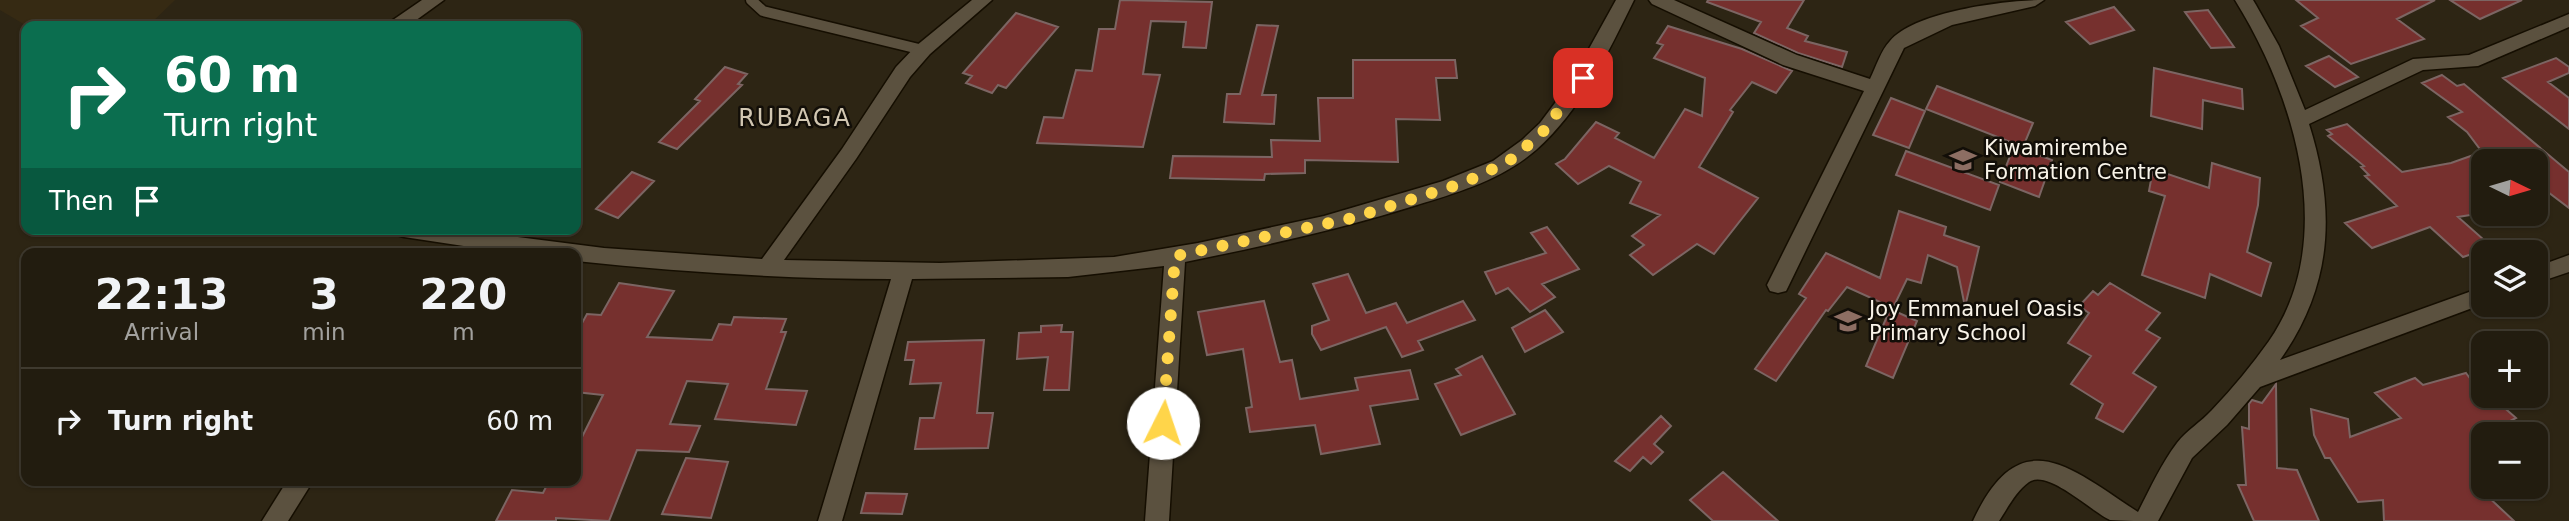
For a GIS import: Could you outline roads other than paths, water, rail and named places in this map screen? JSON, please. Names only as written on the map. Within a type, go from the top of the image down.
[{"type":"street","points":[[404,21],[435,0]]},
{"type":"street","points":[[766,269],[849,154],[903,72],[923,50],[983,0]]},
{"type":"street","points":[[581,255],[766,269],[904,271],[1088,268],[1175,256],[1353,218],[1466,182],[1509,161],[1542,133],[1569,98],[1596,57],[1625,0]]},
{"type":"street","points":[[1658,0],[1790,60],[1874,87]]},
{"type":"street","points":[[1779,285],[1874,87],[1898,44],[1913,33],[1936,24],[2035,0]]},
{"type":"street","points":[[2146,521],[2190,444],[2220,418],[2279,344],[2302,306],[2312,263],[2319,219],[2312,165],[2301,120],[2267,40],[2244,0]]},
{"type":"street","points":[[2301,120],[2420,64],[2471,61],[2569,20]]},
{"type":"street","points":[[422,235],[455,246],[482,248]]},
{"type":"street","points":[[1157,521],[1175,256]]},
{"type":"street","points":[[2548,271],[2569,263]]},
{"type":"street","points":[[830,521],[904,271]]},
{"type":"street","points":[[2248,382],[2471,299]]},
{"type":"street","points":[[1985,521],[2015,481],[2026,471],[2041,469],[2061,476],[2132,521]]},
{"type":"street","points":[[274,521],[298,486]]},
{"type":"lane","points":[[751,0],[763,11],[923,50]]},
{"type":"place","name":"Kiwamirembe Formation Centre","points":[[1963,160]]},
{"type":"place","name":"Joy Emmanuel Oasis Primary School","points":[[1848,321]]},
{"type":"district","name":"RUBAGA","points":[[795,118]]}]
